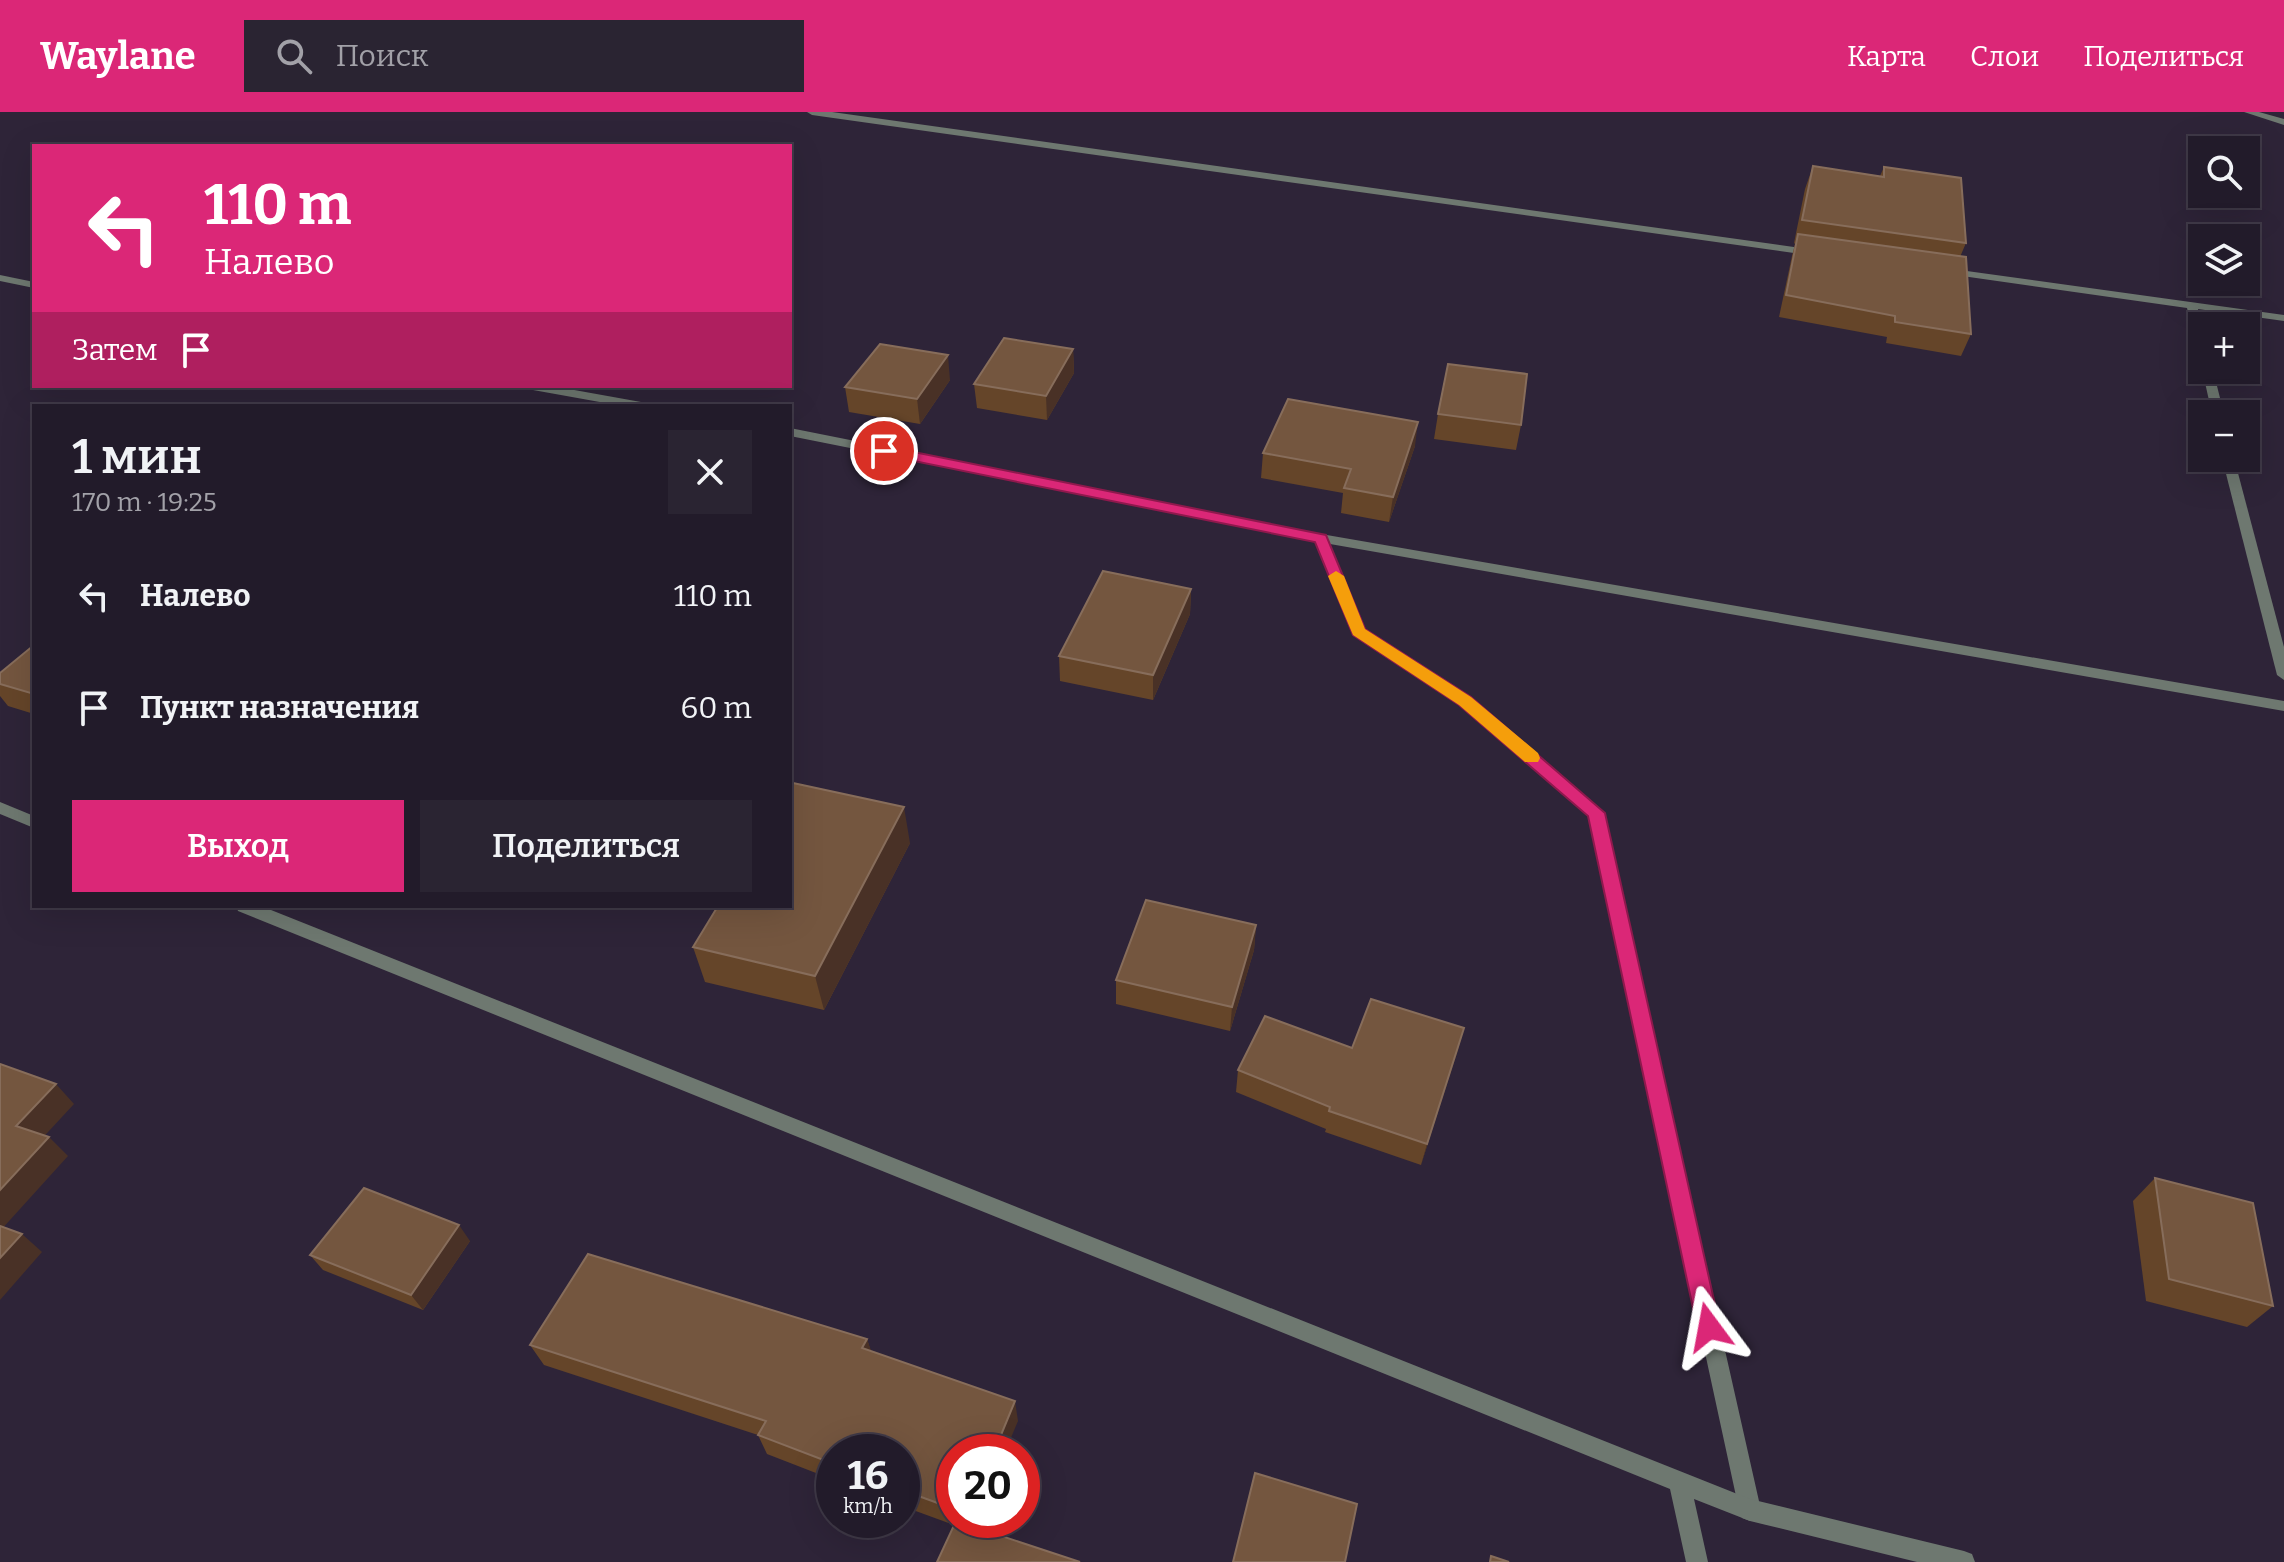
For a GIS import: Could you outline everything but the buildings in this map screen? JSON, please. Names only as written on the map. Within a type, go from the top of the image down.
[{"type":"street","points":[[812,112],[1829,255]]},
{"type":"street","points":[[2249,112],[2284,122]]},
{"type":"street","points":[[1940,271],[2284,318]]},
{"type":"street","points":[[0,278],[32,285]]},
{"type":"street","points":[[2192,306],[2193,312]]},
{"type":"street","points":[[544,388],[630,404]]},
{"type":"street","points":[[792,432],[1321,538],[2284,706]]},
{"type":"street","points":[[2232,472],[2284,675]]},
{"type":"street","points":[[1321,538],[1358,632],[1465,701],[1596,813],[1750,1510]]},
{"type":"street","points":[[0,808],[32,821]]},
{"type":"street","points":[[249,908],[1750,1510],[1964,1562]]},
{"type":"street","points":[[1680,1483],[1697,1562]]},
{"type":"slow traffic","points":[[1336,576],[1358,632],[1465,701],[1532,758]]},
{"type":"route","points":[[884,451],[1321,538],[1358,632],[1465,701],[1596,813],[1709,1327]]}]
